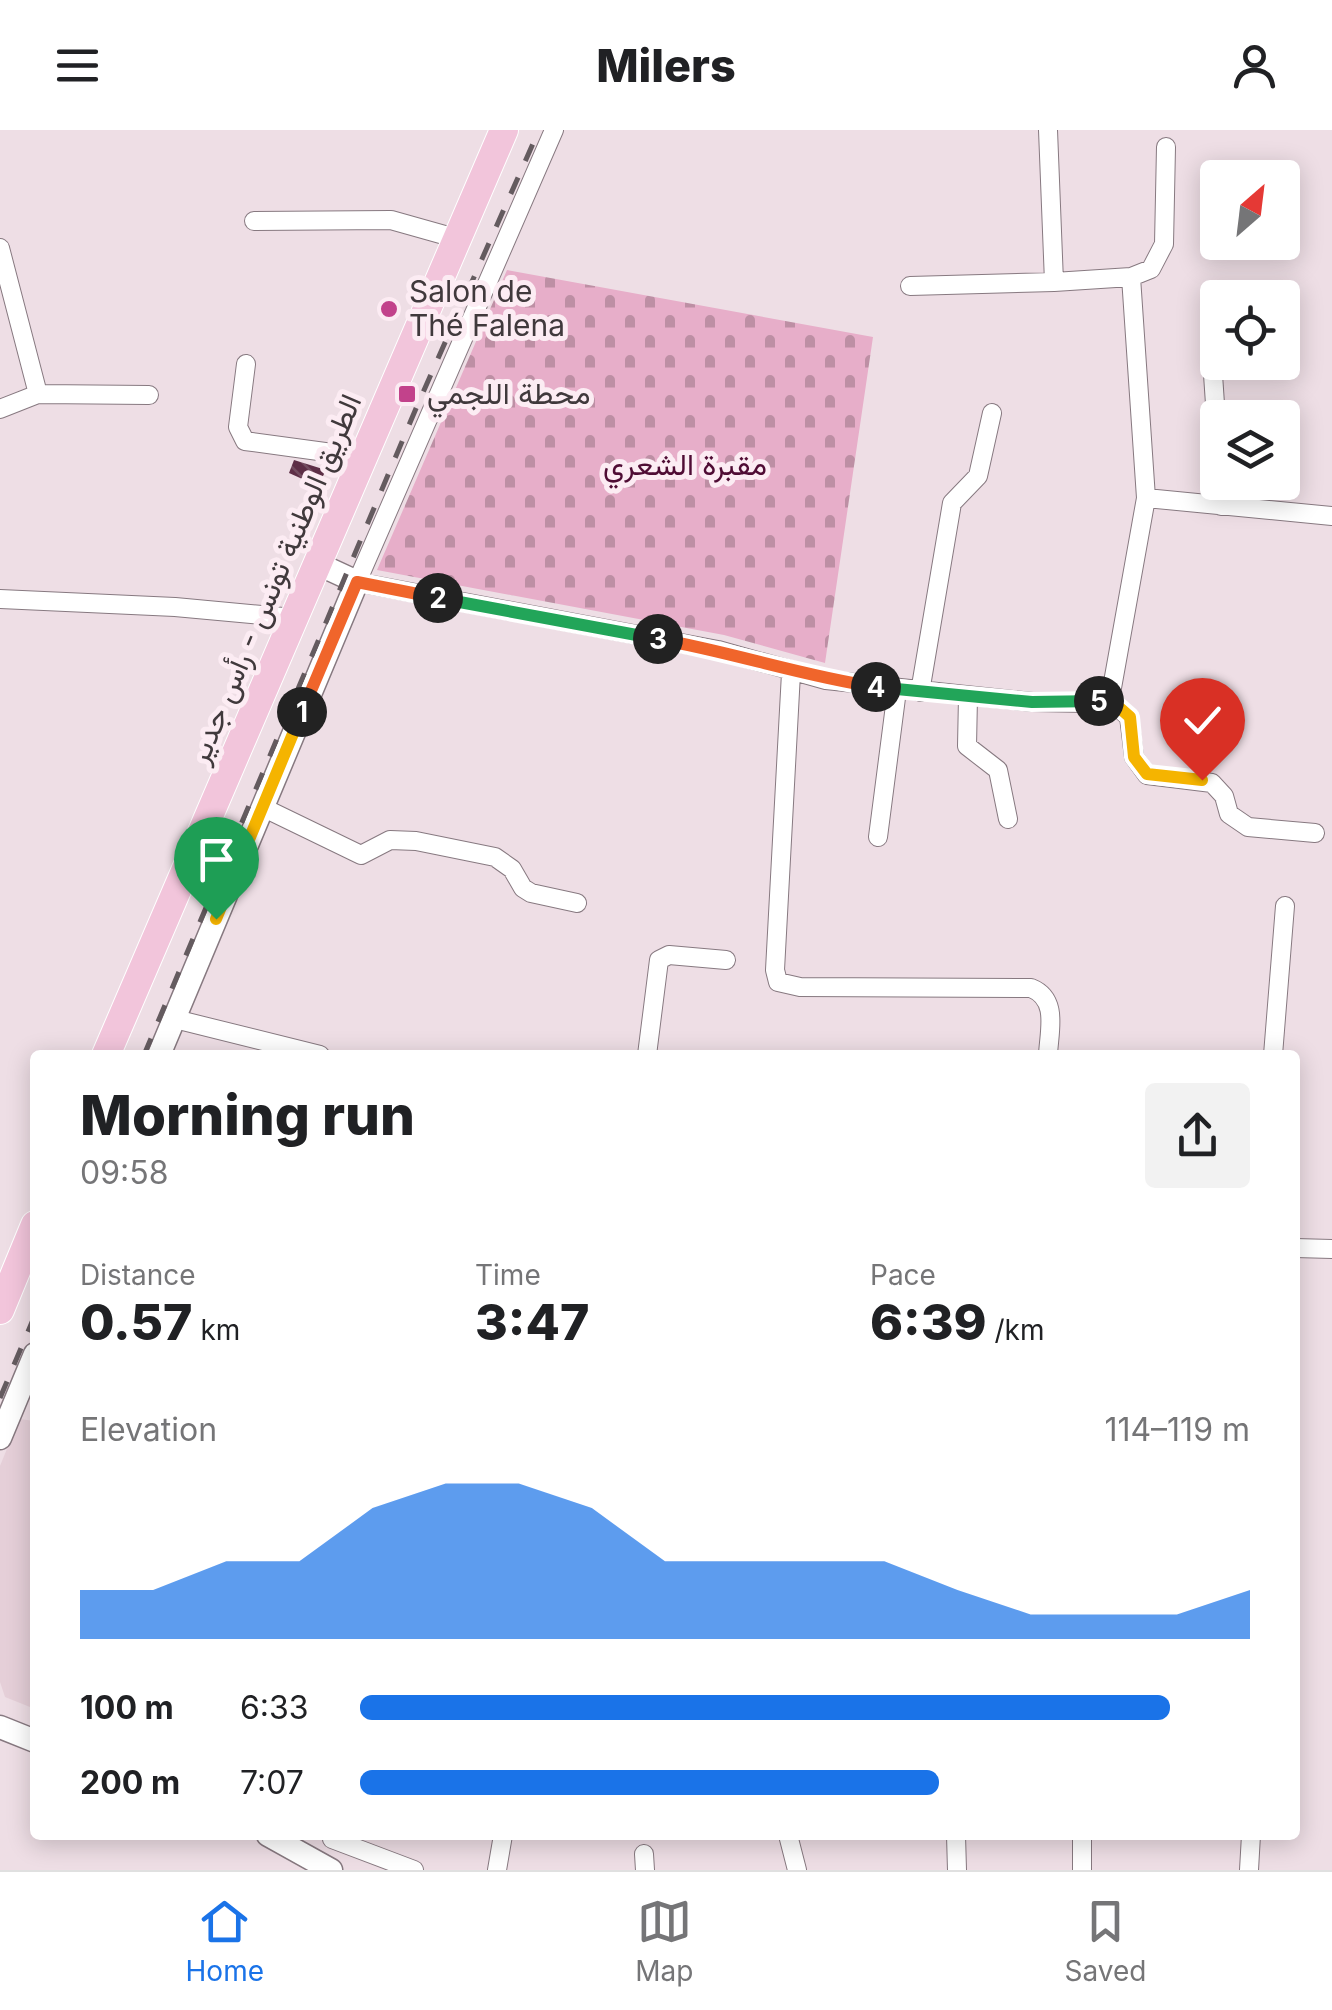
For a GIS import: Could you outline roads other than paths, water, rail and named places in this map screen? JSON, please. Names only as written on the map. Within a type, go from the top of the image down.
[{"type":"main road","name":"الطريق الوطنية تونس - رأس جدير","points":[[108,1050],[504,130]]},
{"type":"main road","points":[[0,1310],[30,1237]]},
{"type":"street","points":[[160,1050],[357,582],[554,130]]},
{"type":"street","points":[[1048,130],[1054,282]]},
{"type":"street","points":[[910,286],[1130,278],[1152,269],[1164,244],[1166,147]]},
{"type":"street","points":[[254,222],[392,220],[455,238]]},
{"type":"street","points":[[0,248],[38,394]]},
{"type":"street","points":[[318,564],[357,582],[718,650],[791,673],[897,690],[1087,704],[1106,696],[1112,688],[1146,498],[1130,278]]},
{"type":"street","points":[[246,364],[238,428],[245,442],[362,457]]},
{"type":"street","points":[[0,409],[38,394],[149,395]]},
{"type":"street","points":[[920,692],[952,503],[978,476],[992,412]]},
{"type":"street","points":[[1146,498],[1332,516]]},
{"type":"street","points":[[1221,500],[1221,506]]},
{"type":"street","points":[[0,599],[175,606],[294,618]]},
{"type":"street","points":[[791,673],[775,970],[778,982],[800,987],[1032,988],[1042,993],[1050,1005],[1048,1050]]},
{"type":"street","points":[[878,837],[897,690]]},
{"type":"street","points":[[1106,696],[1130,717],[1134,757],[1147,774],[1212,784],[1224,796],[1229,814],[1248,827],[1315,832]]},
{"type":"street","points":[[968,697],[967,746],[998,770],[1008,820]]},
{"type":"street","points":[[262,808],[361,856],[390,840],[495,856],[512,869],[522,888],[577,904]]},
{"type":"street","points":[[1273,1050],[1285,906]]},
{"type":"street","points":[[648,1050],[660,960],[670,955],[726,960]]},
{"type":"street","points":[[174,1019],[300,1050]]},
{"type":"street","points":[[1300,1248],[1332,1249]]},
{"type":"street","points":[[0,1438],[30,1368]]},
{"type":"street","points":[[0,1727],[30,1739]]},
{"type":"street","points":[[277,1840],[330,1868],[333,1840]]},
{"type":"street","points":[[340,1840],[414,1870]]},
{"type":"street","points":[[497,1870],[502,1840]]},
{"type":"street","points":[[789,1840],[797,1870]]},
{"type":"street","points":[[956,1840],[956,1870]]},
{"type":"street","points":[[1082,1840],[1082,1870]]},
{"type":"street","points":[[1249,1870],[1251,1840]]},
{"type":"railway","points":[[146,1050],[417,406],[539,130]]},
{"type":"railway","points":[[0,1398],[30,1327]]},
{"type":"place","name":"Salon de Thé Falena","points":[[389,309]]},
{"type":"place","name":"محطة اللجمي","points":[[407,394]]},
{"type":"park label","name":"مقبرة الشعري","points":[[685,465]]}]
